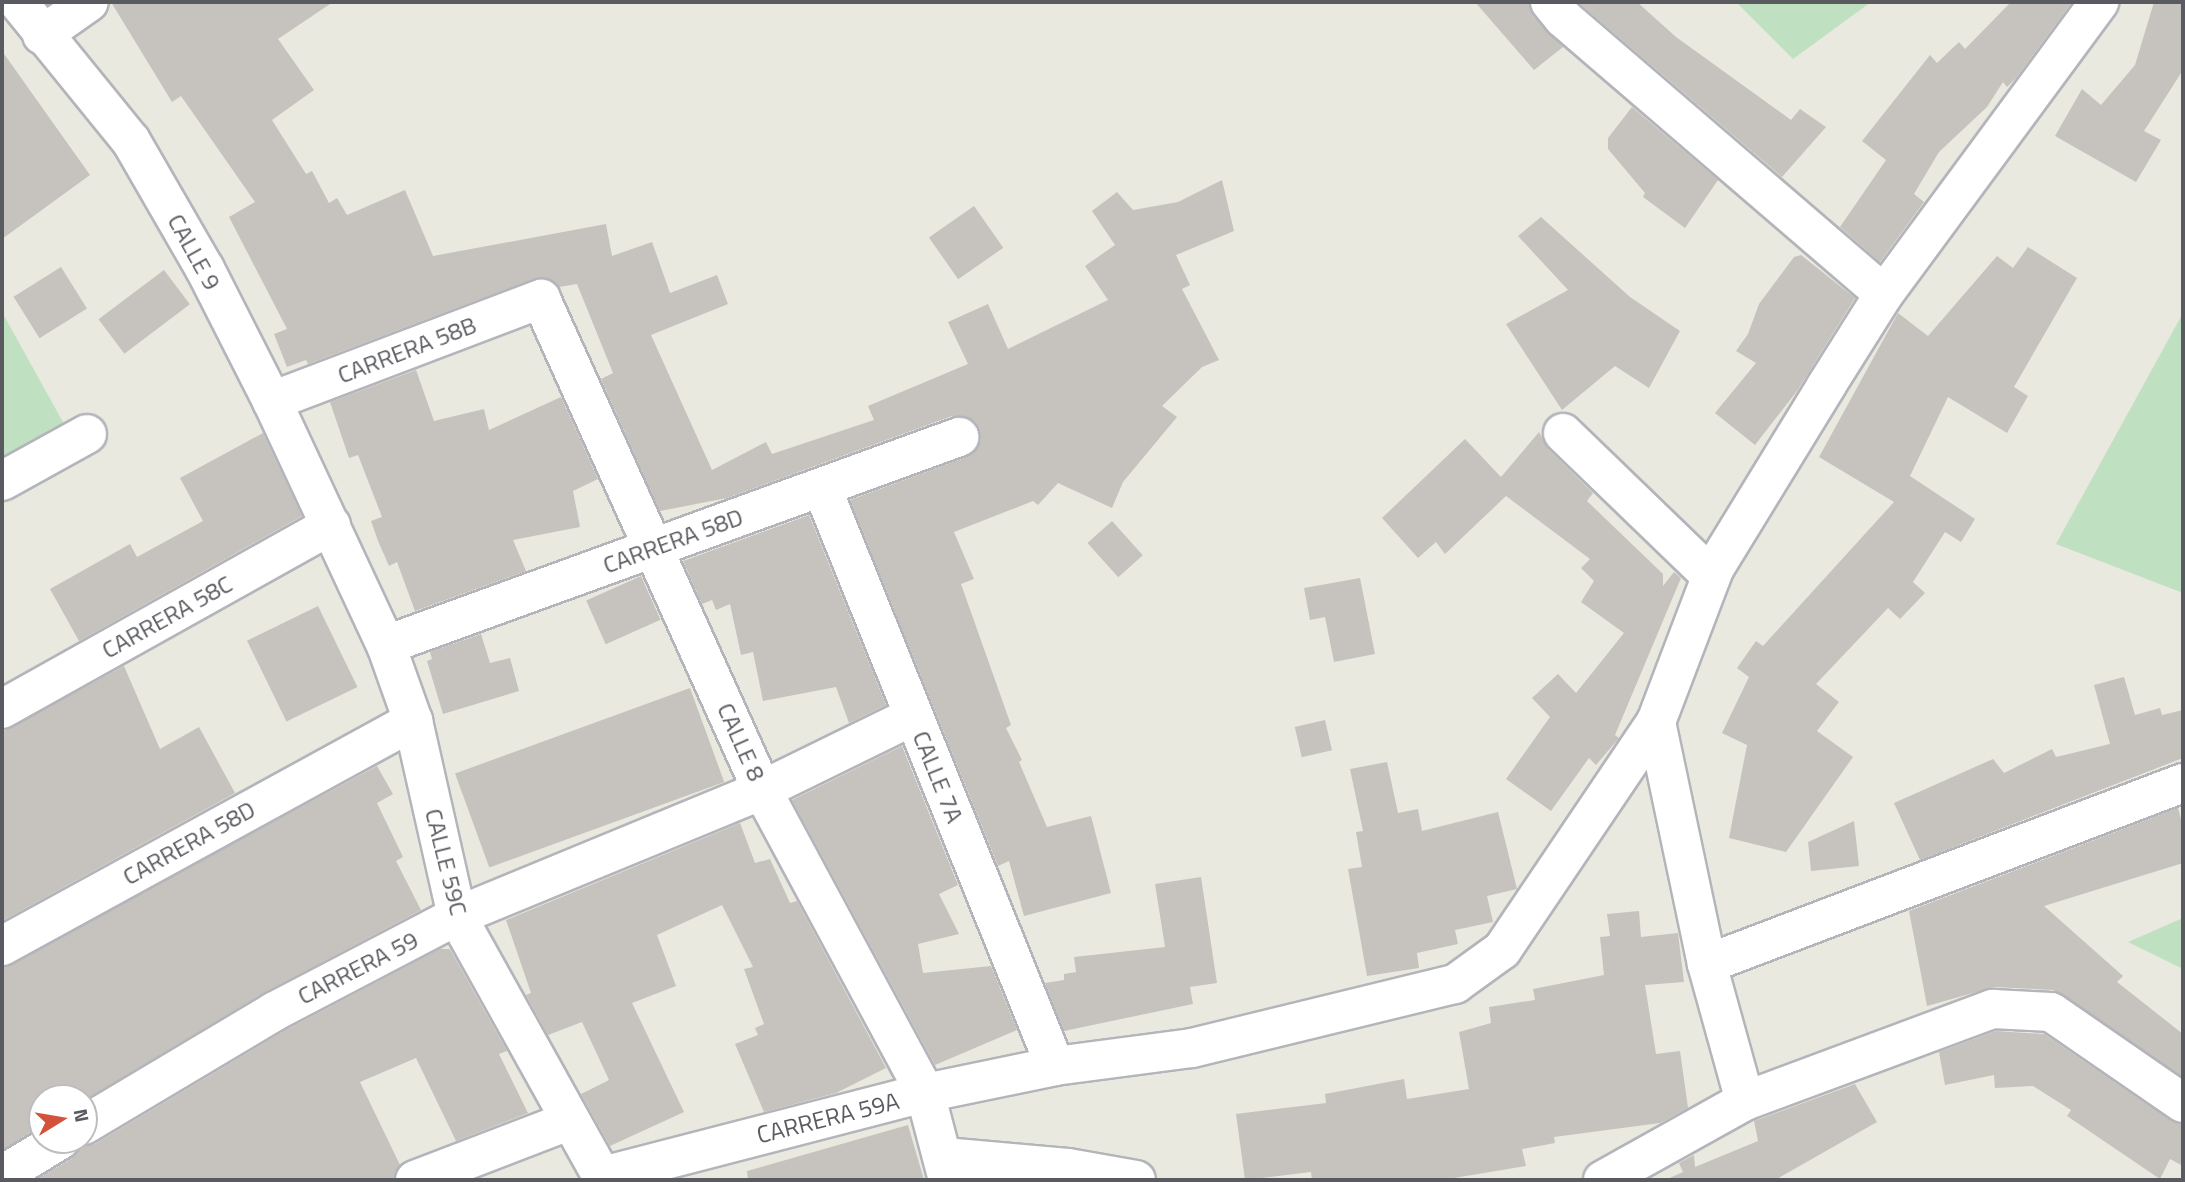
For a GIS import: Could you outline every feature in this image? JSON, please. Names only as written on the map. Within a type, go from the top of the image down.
[{"type":"street","name":"CALLE 9","points":[[18,2],[131,141],[205,269],[331,525]]},
{"type":"street","points":[[42,34],[89,2]]},
{"type":"street","points":[[1550,2],[1563,18],[1884,294]]},
{"type":"street","name":"CARRERA 59A","points":[[603,1178],[925,1093],[1055,1066],[1192,1048],[1455,984],[1502,950],[1656,722],[1711,576],[1884,294],[2099,2]]},
{"type":"street","name":"CARRERA 58B","points":[[272,401],[541,299]]},
{"type":"street","name":"CALLE 8","points":[[541,299],[762,790],[925,1093],[946,1169]]},
{"type":"street","points":[[2,481],[86,433]]},
{"type":"street","points":[[1563,433],[1711,576]]},
{"type":"street","name":"CARRERA 58D","points":[[386,645],[522,599],[654,545],[822,488],[959,437]]},
{"type":"street","name":"CALLE 7A","points":[[822,488],[1055,1066]]},
{"type":"street","name":"CALLE 59C","points":[[331,525],[386,645],[413,721],[457,916],[603,1178]]},
{"type":"street","name":"CARRERA 58C","points":[[2,709],[331,525]]},
{"type":"street","name":"CARRERA 59","points":[[98,1117],[275,1011],[457,916],[762,790],[913,716]]},
{"type":"street","name":"CARRERA 58D","points":[[2,946],[413,721]]},
{"type":"street","points":[[1656,722],[1707,964],[1745,1101]]},
{"type":"street","points":[[1707,964],[2183,783]]},
{"type":"street","points":[[1603,1180],[1745,1101],[1993,1009],[2051,1012],[2183,1104]]},
{"type":"street","points":[[415,1180],[569,1121]]},
{"type":"street","points":[[2,1175],[37,1154]]},
{"type":"street","points":[[946,1169],[1068,1168],[1136,1180]]},
{"type":"green space","points":[[1736,2],[1871,2],[1793,59]]},
{"type":"green space","points":[[2,312],[69,433],[2,472]]},
{"type":"green space","points":[[2183,313],[2183,593],[2056,544]]},
{"type":"green space","points":[[2183,918],[2183,969],[2128,942]]},
{"type":"building","points":[[111,2],[333,2],[278,39],[314,90],[272,120],[306,174],[312,171],[329,203],[337,198],[347,215],[405,190],[433,256],[606,224],[612,256],[652,242],[670,293],[717,275],[728,304],[651,335],[712,470],[766,442],[772,454],[874,420],[868,406],[968,364],[948,322],[988,304],[1008,349],[1108,300],[1085,266],[1115,245],[1092,211],[1117,192],[1133,210],[1178,202],[1222,180],[1234,231],[1176,255],[1190,285],[1182,289],[1219,360],[1202,367],[1162,406],[1177,417],[1123,482],[1112,508],[1058,483],[1038,505],[1033,501],[954,532],[974,579],[961,584],[1011,725],[1006,728],[1022,760],[1019,762],[1047,827],[1091,816],[1111,893],[1024,916],[1009,861],[998,866],[850,500],[967,457],[981,440],[974,421],[952,416],[727,498],[660,511],[601,379],[613,373],[577,284],[559,287],[545,278],[533,279],[308,364],[306,360],[287,367],[274,334],[287,329],[229,217],[255,202],[181,96],[172,102]]},
{"type":"building","points":[[1475,2],[1529,2],[1533,16],[1563,47],[1534,70]]},
{"type":"building","points":[[1578,2],[1637,2],[1676,37],[1791,120],[1800,109],[1826,127],[1782,177]]},
{"type":"building","points":[[2011,2],[2072,2],[2016,78],[2007,87],[2003,82],[1987,107],[1939,152],[1914,194],[1924,202],[1880,262],[1840,227],[1886,160],[1862,141],[1930,55],[1937,63],[1959,42],[1965,49]]},
{"type":"building","points":[[2154,2],[2183,2],[2183,70],[2144,131],[2161,140],[2136,182],[2055,136],[2082,89],[2101,105],[2135,65]]},
{"type":"building","points":[[2,51],[90,175],[2,239]]},
{"type":"building","points":[[1632,107],[1718,180],[1685,228],[1643,197],[1645,193],[1608,149],[1608,138]]},
{"type":"building","points":[[974,206],[1003,248],[958,279],[929,238]]},
{"type":"building","points":[[1541,217],[1630,297],[1680,331],[1649,388],[1615,366],[1562,410],[1506,324],[1568,290],[1518,236]]},
{"type":"building","points":[[2028,247],[2077,278],[2014,387],[2028,396],[2007,433],[1948,397],[1910,476],[1975,519],[1961,542],[1945,532],[1913,582],[1925,593],[1900,619],[1888,608],[1816,684],[1839,702],[1817,731],[1853,757],[1786,852],[1729,838],[1747,745],[1722,733],[1749,677],[1737,668],[1756,641],[1763,646],[1894,502],[1819,457],[1898,313],[1928,336],[1997,256],[2013,268]]},
{"type":"building","points":[[1801,255],[1855,298],[1797,391],[1755,445],[1715,413],[1756,363],[1736,351],[1748,334],[1759,304],[1794,257]]},
{"type":"building","points":[[61,267],[87,309],[39,338],[14,297]]},
{"type":"building","points":[[164,270],[190,304],[124,354],[99,319]]},
{"type":"building","points":[[416,370],[434,421],[484,409],[489,430],[561,397],[598,479],[573,491],[580,527],[513,540],[526,571],[415,611],[397,562],[389,566],[378,541],[371,521],[382,517],[358,455],[349,458],[330,402]]},
{"type":"building","points":[[1539,432],[1548,449],[1593,493],[1587,501],[1663,574],[1663,586],[1674,572],[1681,578],[1615,735],[1619,738],[1596,765],[1589,758],[1551,811],[1506,779],[1550,717],[1532,698],[1558,674],[1576,693],[1624,633],[1581,602],[1594,581],[1581,568],[1590,559],[1506,496],[1445,554],[1436,542],[1418,558],[1382,518],[1465,439],[1501,477]]},
{"type":"building","points":[[263,433],[302,516],[79,641],[50,589],[130,544],[137,557],[203,521],[180,478]]},
{"type":"building","points":[[809,515],[886,705],[849,723],[836,687],[763,701],[753,652],[741,655],[730,604],[716,610],[712,600],[702,604],[683,561]]},
{"type":"building","points":[[1112,521],[1143,555],[1118,577],[1087,543]]},
{"type":"building","points":[[641,576],[661,620],[606,644],[586,600]]},
{"type":"building","points":[[1360,578],[1375,654],[1334,662],[1325,617],[1310,620],[1304,588]]},
{"type":"building","points":[[318,606],[357,687],[286,722],[247,641]]},
{"type":"building","points":[[481,634],[490,663],[510,658],[519,691],[443,714],[427,661],[432,659],[430,652]]},
{"type":"building","points":[[124,666],[160,749],[199,727],[235,793],[2,921],[2,732]]},
{"type":"building","points":[[2124,677],[2135,715],[2160,708],[2162,715],[2183,710],[2183,758],[1920,860],[1894,803],[1993,759],[2004,773],[2052,749],[2056,757],[2110,744],[2094,685]]},
{"type":"building","points":[[690,688],[724,782],[489,867],[455,774]]},
{"type":"building","points":[[1325,720],[1332,750],[1302,757],[1295,727]]},
{"type":"building","points":[[902,746],[958,885],[939,894],[959,934],[918,944],[923,973],[991,966],[1017,1030],[935,1065],[792,800]]},
{"type":"building","points":[[1387,762],[1398,813],[1418,809],[1422,831],[1498,812],[1517,889],[1487,896],[1493,922],[1455,930],[1458,944],[1417,953],[1419,968],[1367,976],[1348,869],[1362,867],[1356,832],[1363,831],[1350,769]]},
{"type":"building","points":[[377,766],[393,794],[377,803],[403,857],[396,861],[421,910],[265,992],[98,1092],[98,1084],[28,1084],[28,1134],[2,1150],[2,968]]},
{"type":"building","points":[[2178,808],[2183,827],[2183,863],[2044,906],[2123,976],[2117,982],[2183,1034],[2183,1077],[2053,990],[1994,987],[1927,1006],[1909,911]]},
{"type":"building","points":[[1854,821],[1859,866],[1811,871],[1808,842]]},
{"type":"building","points":[[740,823],[755,863],[770,859],[790,903],[797,901],[886,1068],[836,1093],[764,1112],[735,1044],[758,1035],[755,1028],[764,1024],[744,969],[753,967],[722,905],[657,935],[676,986],[632,1003],[684,1112],[610,1146],[581,1094],[609,1080],[582,1022],[548,1035],[526,995],[531,993],[506,920]]},
{"type":"building","points":[[1201,877],[1217,983],[1190,987],[1193,1004],[1064,1031],[1045,983],[1064,980],[1064,974],[1076,972],[1074,957],[1165,947],[1155,884]]},
{"type":"building","points":[[1639,911],[1641,937],[1678,933],[1684,982],[1645,985],[1656,1054],[1680,1051],[1688,1108],[1660,1123],[1554,1137],[1555,1143],[1522,1149],[1526,1166],[1442,1180],[1312,1180],[1311,1172],[1245,1180],[1236,1114],[1326,1103],[1325,1094],[1404,1079],[1407,1099],[1469,1089],[1459,1032],[1491,1023],[1489,1007],[1535,1000],[1533,989],[1604,975],[1600,937],[1610,936],[1607,914]]},
{"type":"building","points":[[440,949],[450,949],[507,1051],[499,1054],[528,1113],[456,1141],[416,1058],[360,1082],[400,1165],[394,1180],[36,1180],[71,1159],[74,1154],[98,1154],[98,1142],[286,1030]]},
{"type":"building","points":[[1996,1031],[2044,1034],[2171,1121],[2183,1125],[2183,1166],[2170,1159],[2160,1179],[2067,1116],[2071,1110],[2033,1086],[1995,1088],[1994,1075],[1945,1085],[1939,1052]]},
{"type":"building","points":[[1855,1084],[1877,1122],[1775,1180],[1665,1180],[1683,1172],[1679,1163],[1694,1155],[1695,1167],[1758,1141],[1754,1121]]},
{"type":"building","points":[[908,1125],[924,1180],[748,1180],[747,1171]]}]
